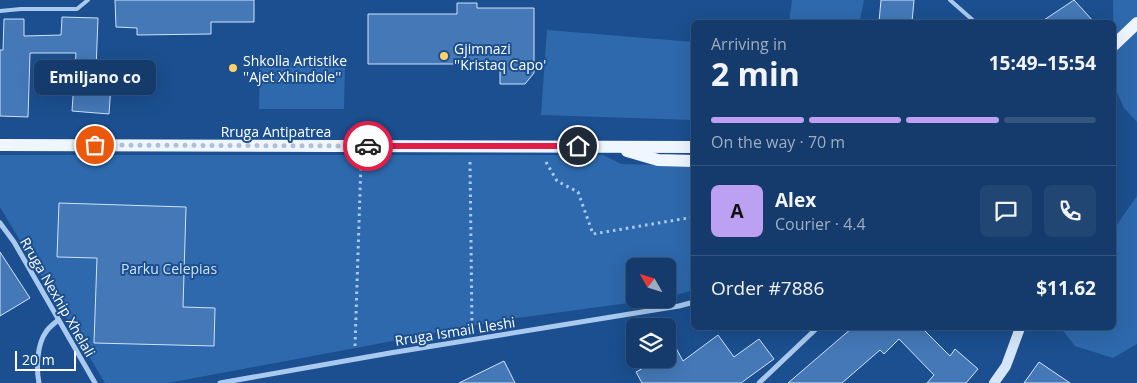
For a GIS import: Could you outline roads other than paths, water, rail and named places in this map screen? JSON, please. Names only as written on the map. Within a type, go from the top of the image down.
[{"type":"main road","points":[[1116,43],[1137,23]]},
{"type":"main road","name":"Rruga Antipatrea","points":[[0,145],[691,147]]},
{"type":"main road","name":"Rruga Antipatrea","points":[[613,147],[658,160],[691,161]]},
{"type":"main road","points":[[994,383],[1006,366],[1019,330]]},
{"type":"street","name":"Rruga Nexhip Xhelali","points":[[0,222],[14,242],[95,383]]},
{"type":"street","name":"Rruga Ismail Lleshi","points":[[220,383],[691,303]]},
{"type":"street","points":[[39,383],[37,372],[38,351],[45,332],[58,320]]},
{"type":"street","points":[[759,383],[815,330]]},
{"type":"lane","points":[[0,11],[77,9],[88,0]]},
{"type":"lane","points":[[950,0],[973,20]]},
{"type":"place","name":"Gjimnazi ''Kristaq Capo'","points":[[444,56]]},
{"type":"place","name":"Shkolla Artistike ''Ajet Xhindole''","points":[[233,68]]},
{"type":"place","name":"Emiljano co","points":[[95,145]]},
{"type":"park label","name":"Parku Celepias","points":[[169,268]]}]
